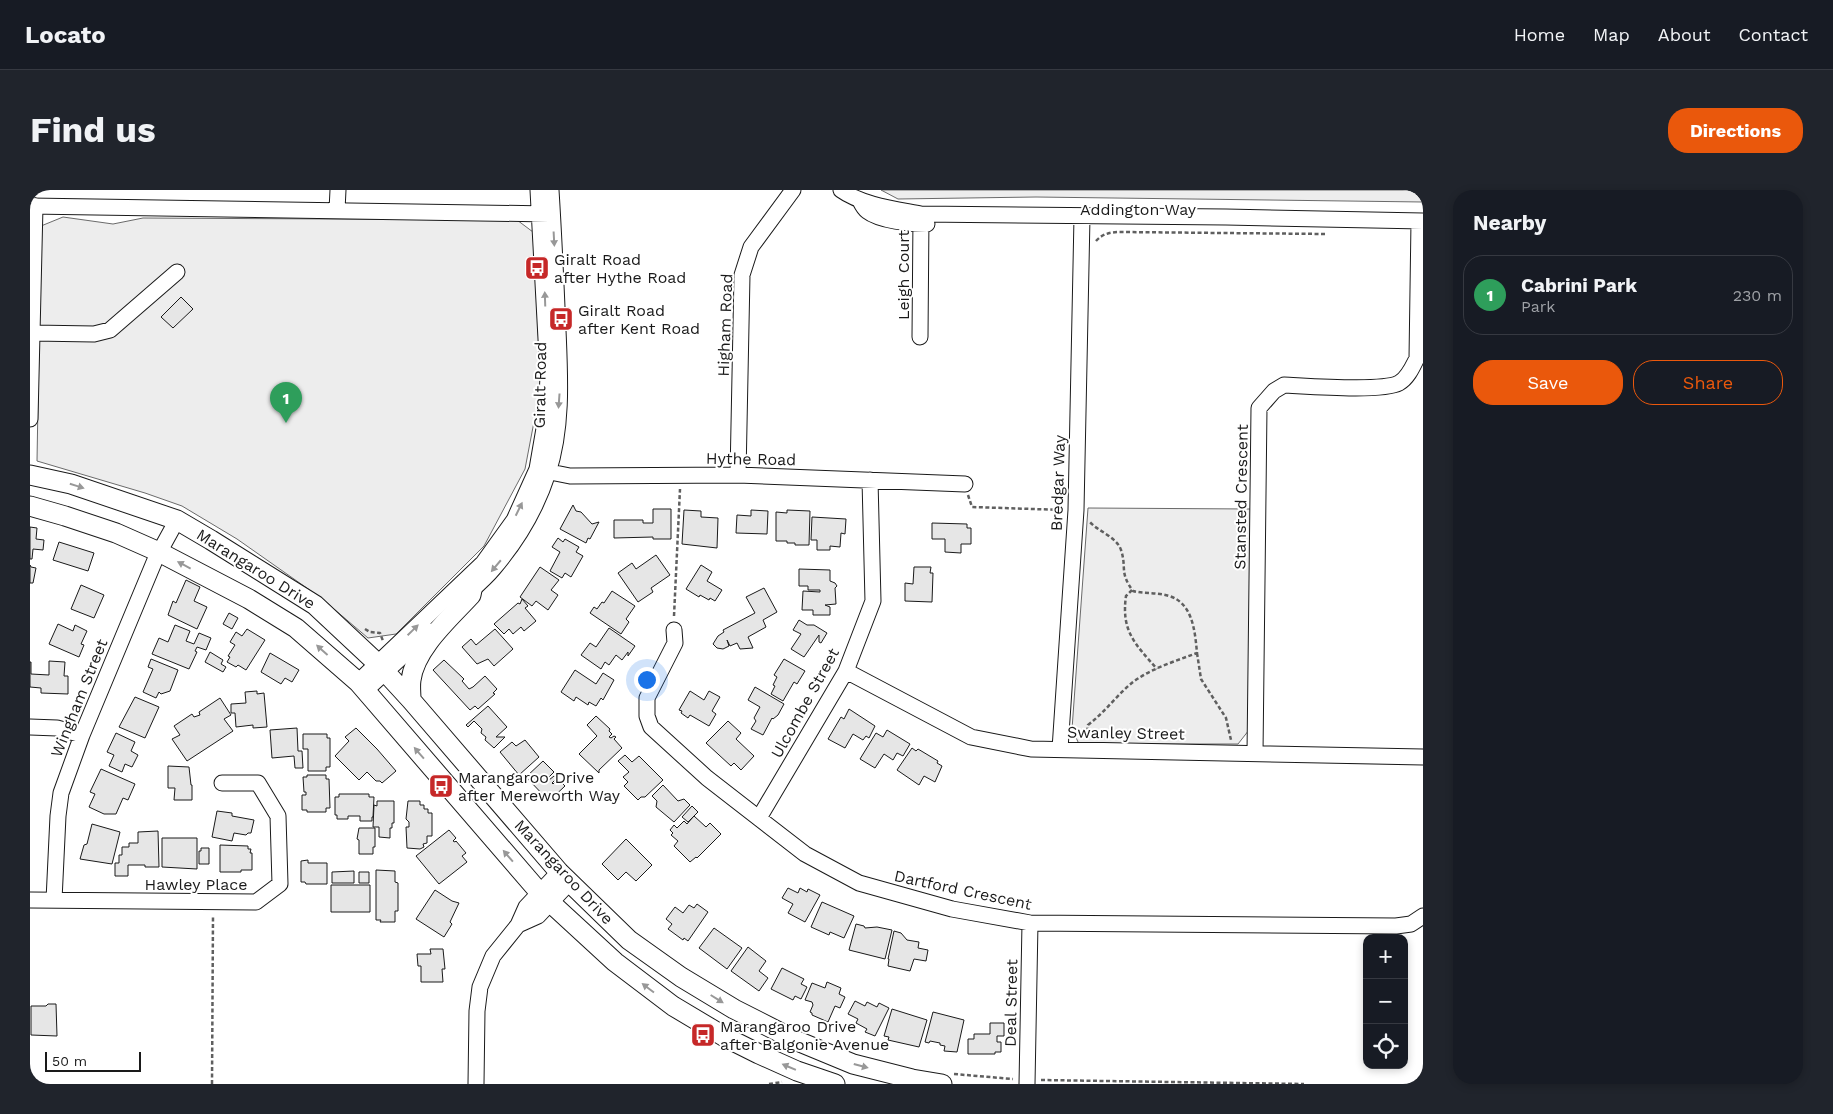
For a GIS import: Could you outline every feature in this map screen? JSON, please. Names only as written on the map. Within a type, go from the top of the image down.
[{"type":"main road","name":"Marangaroo Drive","points":[[30,475],[71,484],[177,520],[315,605],[382,668],[565,877],[629,940],[681,977],[734,1010],[796,1040],[853,1064],[903,1081],[944,1078]]},
{"type":"main road","name":"Marangaroo Drive","points":[[30,506],[116,533],[159,552],[249,599],[296,628],[362,686],[545,898],[615,962],[673,1006],[725,1037],[798,1071],[835,1084]]},
{"type":"main road","points":[[410,700],[411,679],[420,654],[471,595],[472,590]]},
{"type":"street","points":[[337,210],[338,190]]},
{"type":"street","name":"Giralt Road","points":[[538,190],[546,214]]},
{"type":"street","name":"Giralt Road","points":[[362,686],[472,590],[493,569],[509,549],[539,496],[543,470],[548,376],[546,214],[552,190]]},
{"type":"street","name":"Higham Road","points":[[738,475],[742,275],[751,247],[793,190]]},
{"type":"street","name":"Addington Way","points":[[841,190],[860,201],[871,202],[920,219],[1082,221],[1236,217],[1421,226]]},
{"type":"street","points":[[30,419],[33,333],[32,206],[546,214]]},
{"type":"street","name":"Leigh Court","points":[[920,219],[920,336]]},
{"type":"street","name":"Bredgar Way","points":[[1060,749],[1081,514],[1082,221]]},
{"type":"street","name":"Stansted Crescent","points":[[1255,753],[1259,408],[1274,391],[1284,385],[1381,387],[1399,382],[1409,373],[1417,358],[1421,226]]},
{"type":"street","points":[[33,333],[94,334],[110,330],[116,327],[177,272]]},
{"type":"street","name":"Giralt Road","points":[[382,668],[392,650],[483,563],[514,520],[543,470]]},
{"type":"street","name":"Hythe Road","points":[[543,470],[570,476],[738,475],[965,484]]},
{"type":"street","name":"Ulcombe Street","points":[[759,818],[846,672],[873,601],[870,480]]},
{"type":"street","name":"Wingham Street","points":[[54,900],[58,816],[62,793],[82,735],[159,552],[177,520]]},
{"type":"street","name":"Dartford Crescent","points":[[674,630],[675,643],[647,698],[647,716],[651,727],[707,778],[805,854],[859,883],[952,909],[1030,923],[1396,926],[1411,924],[1423,916]]},
{"type":"street","name":"Swanley Street","points":[[846,672],[971,737],[1031,749],[1423,757]]},
{"type":"street","points":[[30,727],[57,728],[82,735]]},
{"type":"street","name":"Hawley Place","points":[[30,900],[256,902],[280,884],[278,816],[258,783],[222,783]]},
{"type":"street","points":[[476,1084],[477,1011],[480,987],[493,956],[518,925],[538,916],[545,898],[565,877]]},
{"type":"street","name":"Deal Street","points":[[1027,1082],[1030,923]]},
{"type":"path","points":[[1094,246],[1097,239],[1110,232],[1331,234]]},
{"type":"path","points":[[674,630],[680,475]]},
{"type":"path","points":[[965,484],[972,507],[1081,514],[1097,529],[1113,539],[1121,548],[1125,581],[1132,590],[1169,596],[1179,601],[1194,623],[1201,679],[1226,718],[1229,738],[1232,744],[1232,753]]},
{"type":"path","points":[[1132,590],[1126,596],[1125,625],[1137,646],[1157,669]]},
{"type":"path","points":[[362,628],[370,632],[380,633],[382,640],[392,650]]},
{"type":"path","points":[[1085,750],[1088,725],[1104,713],[1117,696],[1134,681],[1157,669],[1197,653]]},
{"type":"path","points":[[212,1084],[214,901]]},
{"type":"path","points":[[944,1078],[982,1077],[1027,1082],[1304,1084]]},
{"type":"shaded area","points":[[881,190],[1423,190],[1423,202],[1036,197],[898,199]]},
{"type":"shaded area","points":[[63,217],[113,224],[143,218],[517,220],[533,232],[541,385],[525,469],[484,546],[396,634],[368,638],[321,598],[237,539],[182,506],[37,461],[41,226]]},
{"type":"shaded area","points":[[1088,508],[1251,509],[1249,730],[1238,744],[1079,744],[1072,729]]},
{"type":"building","points":[[181,297],[193,309],[173,328],[161,317]]},
{"type":"building","points":[[573,505],[576,511],[581,512],[592,524],[599,522],[586,543],[560,529]]},
{"type":"building","points":[[653,509],[671,509],[671,539],[653,539],[653,537],[614,538],[614,520],[643,520],[643,523],[653,523]]},
{"type":"building","points":[[684,510],[701,511],[701,517],[718,518],[717,548],[682,544]]},
{"type":"building","points":[[751,510],[768,511],[767,534],[736,533],[737,515],[751,516]]},
{"type":"building","points":[[787,510],[810,511],[809,545],[795,545],[795,543],[787,543],[787,541],[776,541],[776,512],[787,513]]},
{"type":"building","points":[[812,517],[846,519],[845,534],[841,533],[840,547],[830,546],[830,550],[817,550],[817,540],[811,540]]},
{"type":"building","points":[[932,523],[967,524],[967,528],[971,528],[971,544],[961,544],[961,553],[945,552],[945,539],[932,539]]},
{"type":"building","points":[[30,527],[37,528],[36,539],[44,540],[43,550],[33,549],[32,559],[30,559]]},
{"type":"building","points":[[558,538],[563,542],[565,539],[579,547],[576,552],[583,556],[571,577],[565,573],[562,578],[550,571],[560,552],[552,547]]},
{"type":"building","points":[[59,542],[94,553],[88,571],[53,560]]},
{"type":"building","points":[[656,555],[670,575],[651,588],[653,592],[638,602],[618,573],[632,563],[636,569]]},
{"type":"building","points":[[30,565],[36,568],[33,583],[30,583]]},
{"type":"building","points":[[701,565],[712,572],[707,581],[722,590],[715,601],[700,595],[699,597],[686,589]]},
{"type":"building","points":[[540,567],[559,580],[551,590],[558,595],[548,610],[536,601],[532,606],[520,597]]},
{"type":"building","points":[[914,567],[931,567],[930,573],[933,573],[932,602],[905,601],[905,583],[913,584]]},
{"type":"building","points":[[799,569],[830,570],[830,581],[837,586],[835,588],[836,604],[825,605],[830,607],[830,615],[813,615],[813,610],[802,610],[803,591],[820,592],[820,590],[808,590],[808,586],[799,586]]},
{"type":"building","points":[[186,580],[200,587],[194,601],[207,607],[197,629],[168,615],[173,601],[176,603]]},
{"type":"building","points":[[81,585],[104,595],[94,618],[71,609]]},
{"type":"building","points":[[764,588],[777,612],[763,620],[766,627],[748,637],[753,648],[740,649],[737,643],[730,646],[727,640],[729,646],[723,649],[717,648],[713,644],[718,636],[724,632],[723,630],[755,613],[746,597]]},
{"type":"building","points":[[612,591],[635,606],[626,619],[629,622],[621,634],[590,613],[594,607],[597,609],[602,602],[604,603]]},
{"type":"building","points":[[522,599],[528,606],[525,608],[536,621],[524,631],[521,627],[513,634],[509,629],[504,634],[494,624],[518,603],[520,604]]},
{"type":"building","points":[[229,613],[238,618],[232,629],[223,624]]},
{"type":"building","points":[[799,620],[807,625],[814,625],[827,633],[821,643],[819,642],[819,635],[804,657],[791,649],[801,634],[793,630]]},
{"type":"building","points":[[58,624],[73,631],[75,625],[87,631],[81,644],[84,645],[79,657],[49,644]]},
{"type":"building","points":[[175,625],[190,631],[186,641],[194,644],[199,633],[211,638],[206,650],[197,647],[195,651],[197,652],[189,669],[152,654],[159,638],[168,642]]},
{"type":"building","points":[[609,628],[635,646],[628,656],[628,652],[622,660],[616,655],[609,665],[605,662],[601,669],[581,655],[590,643],[596,647]]},
{"type":"building","points":[[247,629],[265,640],[246,670],[238,665],[236,667],[227,662],[230,657],[228,656],[235,645],[230,642],[236,632],[242,636]]},
{"type":"building","points":[[495,629],[513,649],[494,666],[488,659],[477,664],[462,647],[471,639],[476,645]]},
{"type":"building","points":[[210,652],[223,660],[221,664],[226,667],[223,672],[205,662]]},
{"type":"building","points":[[270,653],[299,670],[292,682],[285,678],[281,684],[261,672]]},
{"type":"building","points":[[151,659],[178,670],[170,691],[161,694],[159,692],[156,698],[143,692],[153,669],[148,667]]},
{"type":"building","points":[[784,659],[805,671],[797,684],[794,682],[783,701],[771,694],[777,677],[774,675]]},
{"type":"building","points":[[444,660],[464,679],[462,681],[469,689],[485,676],[497,689],[493,693],[495,694],[478,709],[475,706],[470,710],[433,670]]},
{"type":"building","points":[[49,661],[65,662],[64,676],[68,676],[68,694],[41,693],[41,688],[30,687],[30,662],[31,674],[49,675]]},
{"type":"building","points":[[575,670],[596,684],[603,673],[614,680],[603,700],[601,698],[596,706],[589,702],[588,705],[576,697],[574,701],[561,692]]},
{"type":"building","points":[[755,687],[784,704],[778,715],[772,718],[763,735],[751,729],[756,721],[754,718],[760,707],[748,700]]},
{"type":"building","points":[[257,691],[257,694],[264,693],[267,727],[253,728],[253,725],[236,727],[235,713],[231,713],[231,704],[246,703],[245,692]]},
{"type":"building","points":[[690,691],[704,700],[709,691],[720,697],[712,711],[716,714],[709,726],[690,715],[688,718],[679,710]]},
{"type":"building","points":[[135,697],[159,707],[145,738],[119,727]]},
{"type":"building","points":[[220,698],[231,715],[224,719],[233,731],[187,761],[172,739],[180,735],[174,726],[192,714],[194,717],[200,715],[199,712]]},
{"type":"building","points":[[488,706],[507,727],[496,737],[505,737],[494,748],[485,740],[486,737],[481,733],[482,729],[474,721],[468,727],[466,725]]},
{"type":"building","points":[[849,709],[875,726],[869,738],[866,736],[863,740],[853,734],[845,748],[828,739],[841,717],[844,719]]},
{"type":"building","points":[[596,716],[610,729],[609,731],[612,734],[609,737],[616,737],[614,739],[622,748],[599,770],[599,773],[579,754],[597,736],[587,725]]},
{"type":"building","points":[[728,721],[741,733],[736,739],[754,756],[741,770],[734,763],[731,766],[706,743]]},
{"type":"building","points":[[297,728],[298,751],[302,751],[303,768],[295,768],[294,756],[272,758],[270,730]]},
{"type":"building","points":[[356,728],[396,771],[382,783],[376,781],[367,772],[359,780],[335,756],[349,741],[345,737]]},
{"type":"building","points":[[887,730],[910,744],[903,756],[897,753],[893,760],[884,754],[875,768],[860,759],[876,733],[883,737]]},
{"type":"building","points":[[116,733],[135,742],[131,751],[138,755],[132,767],[125,764],[122,772],[109,766],[114,755],[107,752]]},
{"type":"building","points":[[303,734],[327,734],[327,738],[330,738],[330,767],[326,767],[326,771],[308,771],[308,749],[303,749]]},
{"type":"building","points":[[525,740],[539,757],[519,775],[500,752],[512,742],[516,746]]},
{"type":"building","points":[[912,748],[916,751],[918,749],[938,761],[937,763],[942,766],[935,782],[924,776],[919,785],[897,770]]},
{"type":"building","points":[[625,755],[632,762],[639,756],[663,780],[645,797],[641,797],[638,800],[624,786],[628,782],[623,777],[629,772],[618,761]]},
{"type":"building","points":[[543,761],[554,772],[547,779],[549,780],[554,776],[557,778],[553,784],[558,779],[565,786],[549,801],[526,777]]},
{"type":"building","points":[[168,766],[189,767],[192,800],[174,800],[175,788],[168,788]]},
{"type":"building","points":[[101,769],[135,784],[128,800],[123,798],[116,814],[104,814],[89,807],[95,794],[90,792]]},
{"type":"building","points":[[307,775],[326,775],[326,779],[329,779],[330,808],[326,808],[326,812],[307,812],[307,810],[302,810],[302,795],[306,795],[303,777],[307,777]]},
{"type":"building","points":[[663,785],[678,801],[684,799],[690,805],[674,822],[656,807],[657,801],[652,796]]},
{"type":"building","points":[[339,794],[369,794],[369,797],[374,797],[372,821],[360,821],[360,816],[348,816],[348,819],[337,819],[337,815],[335,815],[335,797],[339,797]]},
{"type":"building","points":[[377,801],[394,801],[394,823],[392,823],[392,828],[390,828],[390,838],[379,837],[379,827],[373,827],[374,805],[377,806]]},
{"type":"building","points":[[408,801],[420,801],[420,805],[424,805],[424,809],[428,809],[428,813],[432,813],[432,836],[427,836],[427,843],[423,844],[424,847],[420,849],[407,848],[406,827],[409,827],[409,822],[406,819]]},
{"type":"building","points":[[692,806],[698,812],[688,822],[682,817]]},
{"type":"building","points":[[217,811],[232,813],[232,816],[254,820],[251,833],[246,835],[234,833],[232,841],[212,837]]},
{"type":"building","points":[[694,816],[706,827],[710,823],[721,834],[697,858],[690,862],[674,846],[678,841],[671,835],[673,833],[670,830],[674,825],[677,828],[684,821],[687,824]]},
{"type":"building","points":[[92,824],[120,832],[112,864],[80,859],[84,845],[87,844]]},
{"type":"building","points":[[359,828],[375,828],[373,854],[359,854],[359,840],[357,839]]},
{"type":"building","points":[[449,830],[456,838],[453,841],[456,841],[466,853],[462,856],[467,862],[439,884],[416,856]]},
{"type":"building","points":[[158,831],[159,867],[128,865],[128,876],[115,876],[115,863],[119,863],[122,847],[129,847],[129,843],[138,843],[138,832]]},
{"type":"building","points":[[162,838],[197,838],[197,869],[162,867]]},
{"type":"building","points":[[626,839],[652,865],[636,881],[626,872],[618,880],[602,864]]},
{"type":"building","points":[[220,845],[248,846],[248,849],[251,849],[250,853],[252,853],[252,870],[220,872]]},
{"type":"building","points":[[201,848],[209,848],[209,864],[199,864],[199,851],[201,851]]},
{"type":"building","points":[[308,860],[308,863],[327,863],[327,884],[306,884],[301,882],[301,861]]},
{"type":"building","points":[[376,870],[395,871],[395,882],[398,883],[398,911],[395,911],[395,922],[380,922],[381,920],[376,920]]},
{"type":"building","points":[[354,871],[354,883],[332,883],[332,872]]},
{"type":"building","points":[[359,872],[369,872],[369,883],[359,883]]},
{"type":"building","points":[[331,885],[370,885],[370,912],[331,912]]},
{"type":"building","points":[[788,888],[798,893],[800,888],[807,892],[808,889],[820,895],[805,922],[788,913],[793,904],[782,898]]},
{"type":"building","points":[[435,890],[452,901],[459,903],[450,922],[452,924],[444,937],[416,919]]},
{"type":"building","points":[[822,902],[854,916],[844,938],[830,932],[829,935],[811,927]]},
{"type":"building","points":[[697,904],[708,912],[688,941],[684,938],[683,940],[668,929],[672,924],[666,919],[675,907],[683,913],[689,905],[694,908]]},
{"type":"building","points":[[856,924],[865,928],[877,927],[892,930],[885,959],[849,950]]},
{"type":"building","points":[[714,928],[742,948],[727,969],[699,948]]},
{"type":"building","points":[[894,931],[901,933],[907,940],[919,942],[918,948],[928,950],[926,961],[914,959],[910,971],[888,966]]},
{"type":"building","points":[[748,947],[766,961],[759,971],[768,978],[759,991],[731,971]]},
{"type":"building","points":[[430,949],[443,949],[445,969],[442,969],[443,982],[421,982],[421,966],[418,966],[417,954],[431,954]]},
{"type":"building","points":[[782,968],[804,979],[801,984],[807,987],[801,999],[795,996],[793,1000],[771,989]]},
{"type":"building","points":[[827,982],[841,988],[839,994],[845,997],[840,1008],[835,1006],[828,1022],[812,1015],[810,1012],[813,1005],[812,1002],[805,1000],[812,983],[825,988]]},
{"type":"building","points":[[855,1001],[865,1006],[867,1002],[877,1007],[879,1003],[889,1008],[875,1036],[865,1032],[867,1029],[856,1023],[858,1019],[848,1014]]},
{"type":"building","points":[[48,1004],[56,1004],[57,1036],[31,1035],[31,1006],[46,1006]]},
{"type":"building","points":[[892,1009],[927,1020],[919,1047],[888,1040],[889,1037],[884,1036]]},
{"type":"building","points":[[933,1012],[964,1020],[957,1052],[944,1051],[945,1046],[940,1045],[940,1043],[925,1042]]},
{"type":"building","points":[[990,1023],[1004,1023],[1004,1036],[997,1036],[997,1042],[1001,1042],[1001,1052],[995,1052],[995,1054],[968,1054],[968,1039],[974,1039],[974,1034],[990,1034]]},
{"type":"place","name":"Giralt Road after Hythe Road","points":[[537,268]]},
{"type":"place","name":"Giralt Road after Kent Road","points":[[561,319]]},
{"type":"place","name":"Cabrini Park","points":[[286,423]]},
{"type":"place","name":"Marangaroo Drive after Mereworth Way","points":[[441,786]]},
{"type":"place","name":"Marangaroo Drive after Balgonie Avenue","points":[[703,1035]]}]
